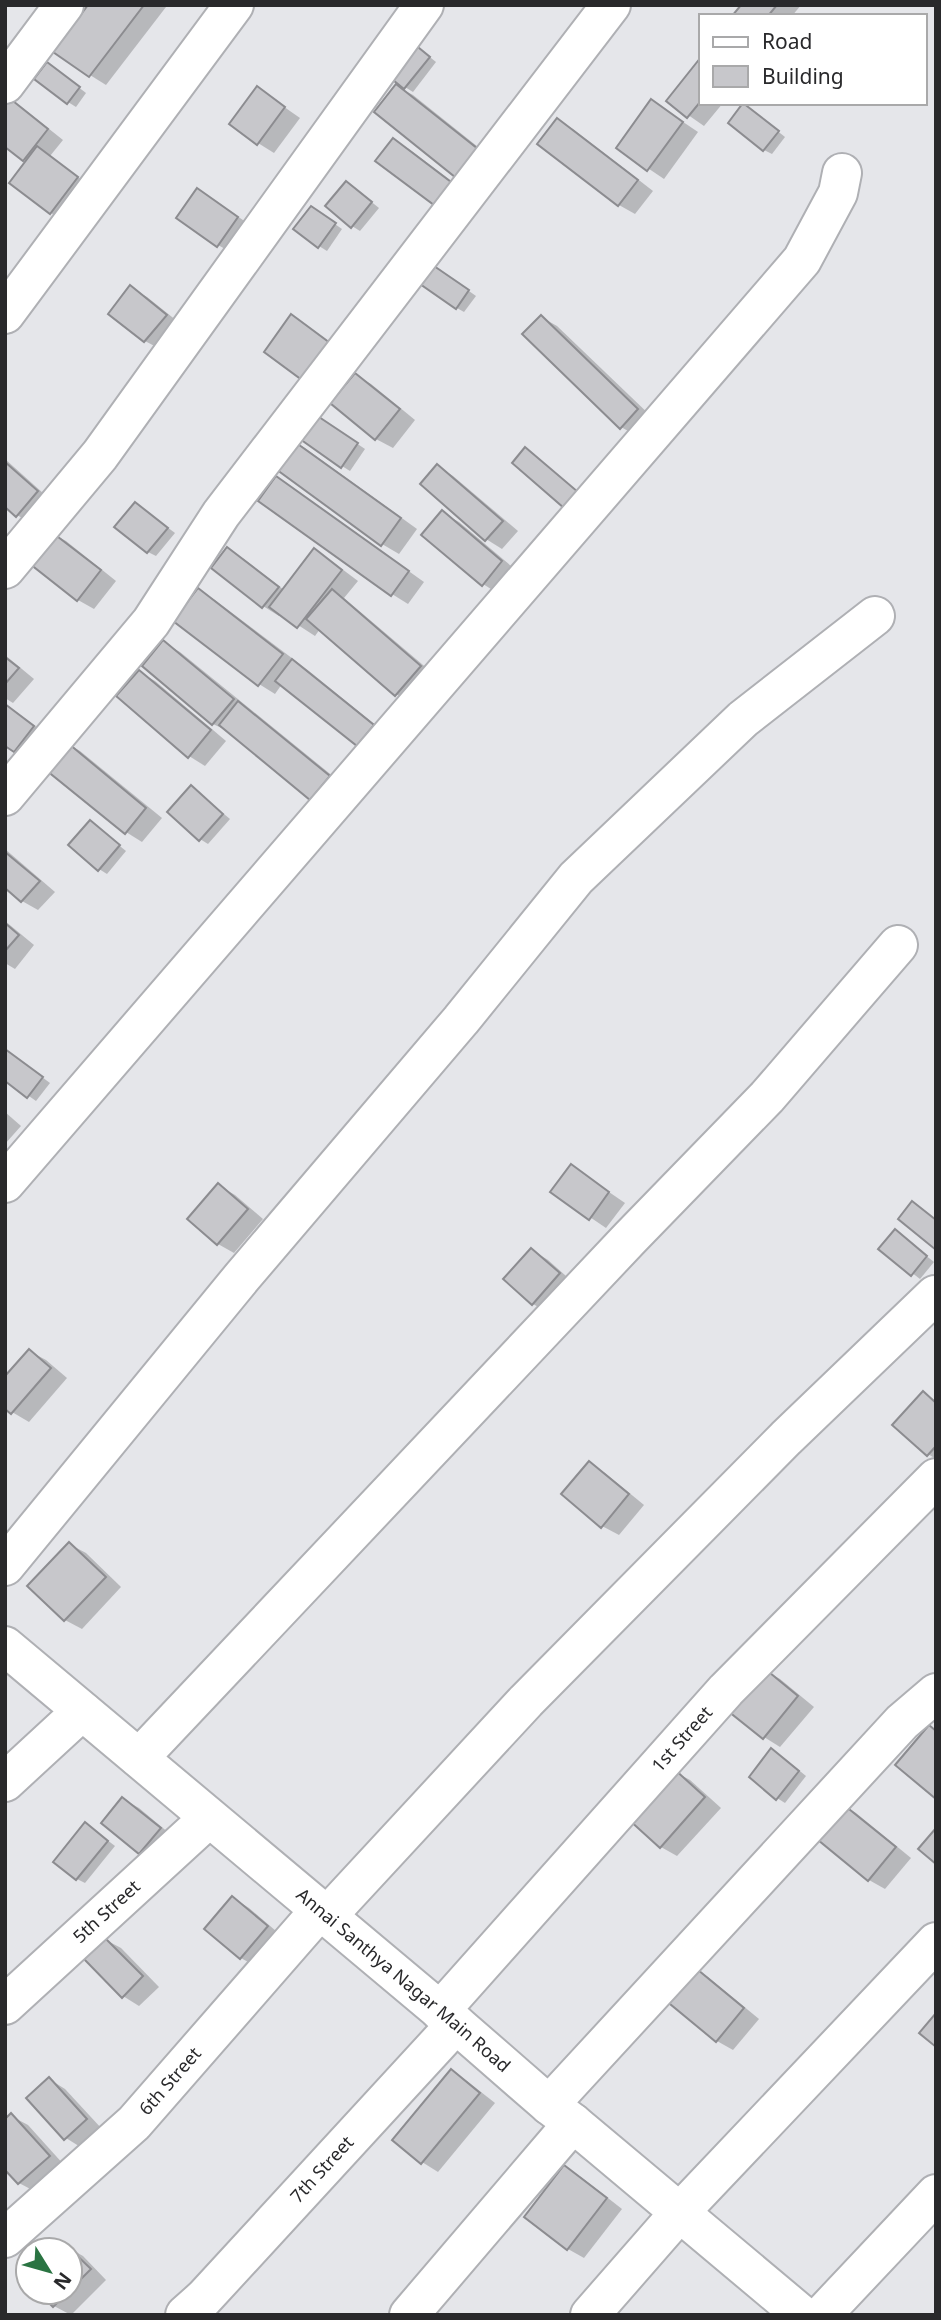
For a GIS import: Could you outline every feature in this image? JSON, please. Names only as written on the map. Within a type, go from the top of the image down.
[{"type":"street","points":[[5,84],[64,5]]},
{"type":"street","points":[[5,314],[234,5]]},
{"type":"street","points":[[5,569],[100,455],[424,5]]},
{"type":"street","points":[[5,796],[152,622],[221,514],[611,5]]},
{"type":"street","points":[[5,1183],[802,260],[838,193],[842,173]]},
{"type":"street","points":[[5,1566],[233,1287],[461,1020],[576,878],[743,719],[875,616]]},
{"type":"street","points":[[139,1758],[766,1097],[898,945]]},
{"type":"street","name":"6th Street","points":[[5,2238],[134,2123],[323,1913],[526,1701],[786,1438],[935,1294]]},
{"type":"street","name":"1st Street","points":[[448,2018],[726,1690],[936,1478]]},
{"type":"street","name":"Annai Santhya Nagar Main Road","points":[[5,1646],[680,2212],[788,2311]]},
{"type":"street","points":[[409,2315],[561,2114],[902,1722],[936,1693]]},
{"type":"street","points":[[5,1782],[82,1711]]},
{"type":"street","name":"5th Street","points":[[5,2005],[209,1818]]},
{"type":"street","points":[[590,2315],[680,2212],[936,1941]]},
{"type":"street","name":"7th Street","points":[[185,2315],[204,2298],[448,2018]]},
{"type":"street","points":[[822,2315],[936,2194]]},
{"type":"building","points":[[88,5],[144,5],[89,77],[53,52]]},
{"type":"building","points":[[741,5],[777,5],[770,14],[734,14]]},
{"type":"building","points":[[413,43],[430,57],[404,89],[387,75]]},
{"type":"building","points":[[699,60],[699,103],[687,118],[666,101]]},
{"type":"building","points":[[47,62],[80,87],[67,104],[34,79]]},
{"type":"building","points":[[396,84],[478,149],[455,177],[374,112]]},
{"type":"building","points":[[257,86],[285,107],[257,145],[229,124]]},
{"type":"building","points":[[8,97],[48,129],[23,161],[5,147],[5,100]]},
{"type":"building","points":[[651,99],[683,122],[647,171],[616,148]]},
{"type":"building","points":[[742,105],[746,105],[779,131],[763,151],[728,123]]},
{"type":"building","points":[[557,118],[638,180],[618,206],[537,144]]},
{"type":"building","points":[[393,138],[451,182],[434,205],[375,161]]},
{"type":"building","points":[[37,146],[78,177],[50,214],[9,183]]},
{"type":"building","points":[[346,181],[372,202],[351,228],[325,206]]},
{"type":"building","points":[[197,188],[238,217],[217,247],[176,218]]},
{"type":"building","points":[[311,206],[336,223],[318,248],[293,229]]},
{"type":"building","points":[[434,266],[469,290],[456,309],[420,284]]},
{"type":"building","points":[[130,285],[167,315],[144,342],[108,314]]},
{"type":"building","points":[[291,314],[330,343],[302,380],[264,352]]},
{"type":"building","points":[[541,315],[638,409],[620,429],[522,334]]},
{"type":"building","points":[[355,373],[400,409],[375,440],[330,403]]},
{"type":"building","points":[[316,415],[358,443],[341,468],[300,439]]},
{"type":"building","points":[[288,437],[401,518],[381,546],[269,464]]},
{"type":"building","points":[[525,447],[578,492],[564,508],[512,463]]},
{"type":"building","points":[[5,462],[38,491],[16,517],[5,507]]},
{"type":"building","points":[[437,464],[503,521],[485,541],[420,484]]},
{"type":"building","points":[[276,476],[409,571],[391,596],[258,501]]},
{"type":"building","points":[[135,502],[168,528],[147,553],[114,527]]},
{"type":"building","points":[[442,510],[502,561],[482,586],[421,535]]},
{"type":"building","points":[[49,530],[101,570],[77,601],[25,560]]},
{"type":"building","points":[[227,547],[279,587],[262,608],[211,568]]},
{"type":"building","points":[[314,548],[342,570],[297,628],[269,607]]},
{"type":"building","points":[[198,588],[283,654],[258,686],[173,621]]},
{"type":"building","points":[[332,589],[421,666],[395,696],[306,619]]},
{"type":"building","points":[[163,640],[234,699],[212,725],[142,666]]},
{"type":"building","points":[[5,657],[19,668],[5,684]]},
{"type":"building","points":[[292,659],[374,725],[357,746],[275,681]]},
{"type":"building","points":[[139,670],[211,730],[188,758],[116,696]]},
{"type":"building","points":[[238,701],[330,776],[310,800],[219,725]]},
{"type":"building","points":[[5,704],[34,726],[14,752],[5,746]]},
{"type":"building","points":[[63,739],[146,808],[125,834],[41,766]]},
{"type":"building","points":[[191,785],[223,814],[199,841],[167,812]]},
{"type":"building","points":[[90,820],[120,845],[98,871],[68,845]]},
{"type":"building","points":[[5,852],[40,881],[21,902],[5,888]]},
{"type":"building","points":[[5,923],[19,935],[5,951]]},
{"type":"building","points":[[5,1049],[43,1077],[27,1098],[5,1081]]},
{"type":"building","points":[[571,1164],[609,1192],[589,1220],[550,1192]]},
{"type":"building","points":[[218,1183],[248,1209],[217,1245],[187,1219]]},
{"type":"building","points":[[912,1201],[936,1220],[936,1250],[898,1219]]},
{"type":"building","points":[[895,1229],[927,1256],[911,1276],[878,1249]]},
{"type":"building","points":[[531,1248],[560,1273],[532,1305],[503,1279]]},
{"type":"building","points":[[29,1349],[51,1368],[11,1414],[5,1409],[5,1376]]},
{"type":"building","points":[[923,1391],[936,1403],[936,1446],[927,1456],[892,1425]]},
{"type":"building","points":[[589,1461],[629,1494],[601,1528],[561,1494]]},
{"type":"building","points":[[69,1542],[106,1577],[64,1621],[27,1586]]},
{"type":"building","points":[[764,1668],[798,1696],[763,1739],[728,1711]]},
{"type":"building","points":[[929,1725],[936,1731],[936,1799],[895,1765]]},
{"type":"building","points":[[771,1748],[799,1771],[776,1800],[749,1777]]},
{"type":"building","points":[[673,1768],[705,1797],[660,1848],[628,1819]]},
{"type":"building","points":[[122,1797],[161,1828],[139,1854],[101,1823]]},
{"type":"building","points":[[839,1801],[896,1847],[868,1881],[812,1835]]},
{"type":"building","points":[[85,1822],[108,1841],[76,1880],[53,1862]]},
{"type":"building","points":[[936,1828],[936,1864],[918,1849]]},
{"type":"building","points":[[232,1896],[268,1926],[240,1959],[204,1929]]},
{"type":"building","points":[[104,1937],[143,1976],[122,1998],[83,1958]]},
{"type":"building","points":[[692,1965],[744,2008],[716,2042],[664,1999]]},
{"type":"building","points":[[936,2013],[936,2047],[919,2033]]},
{"type":"building","points":[[451,2069],[480,2093],[421,2164],[392,2140]]},
{"type":"building","points":[[49,2077],[87,2119],[64,2140],[26,2098]]},
{"type":"building","points":[[11,2113],[50,2156],[18,2184],[5,2170],[5,2119]]},
{"type":"building","points":[[564,2165],[607,2198],[567,2250],[524,2217]]},
{"type":"building","points":[[84,2262],[91,2269],[84,2276]]}]
